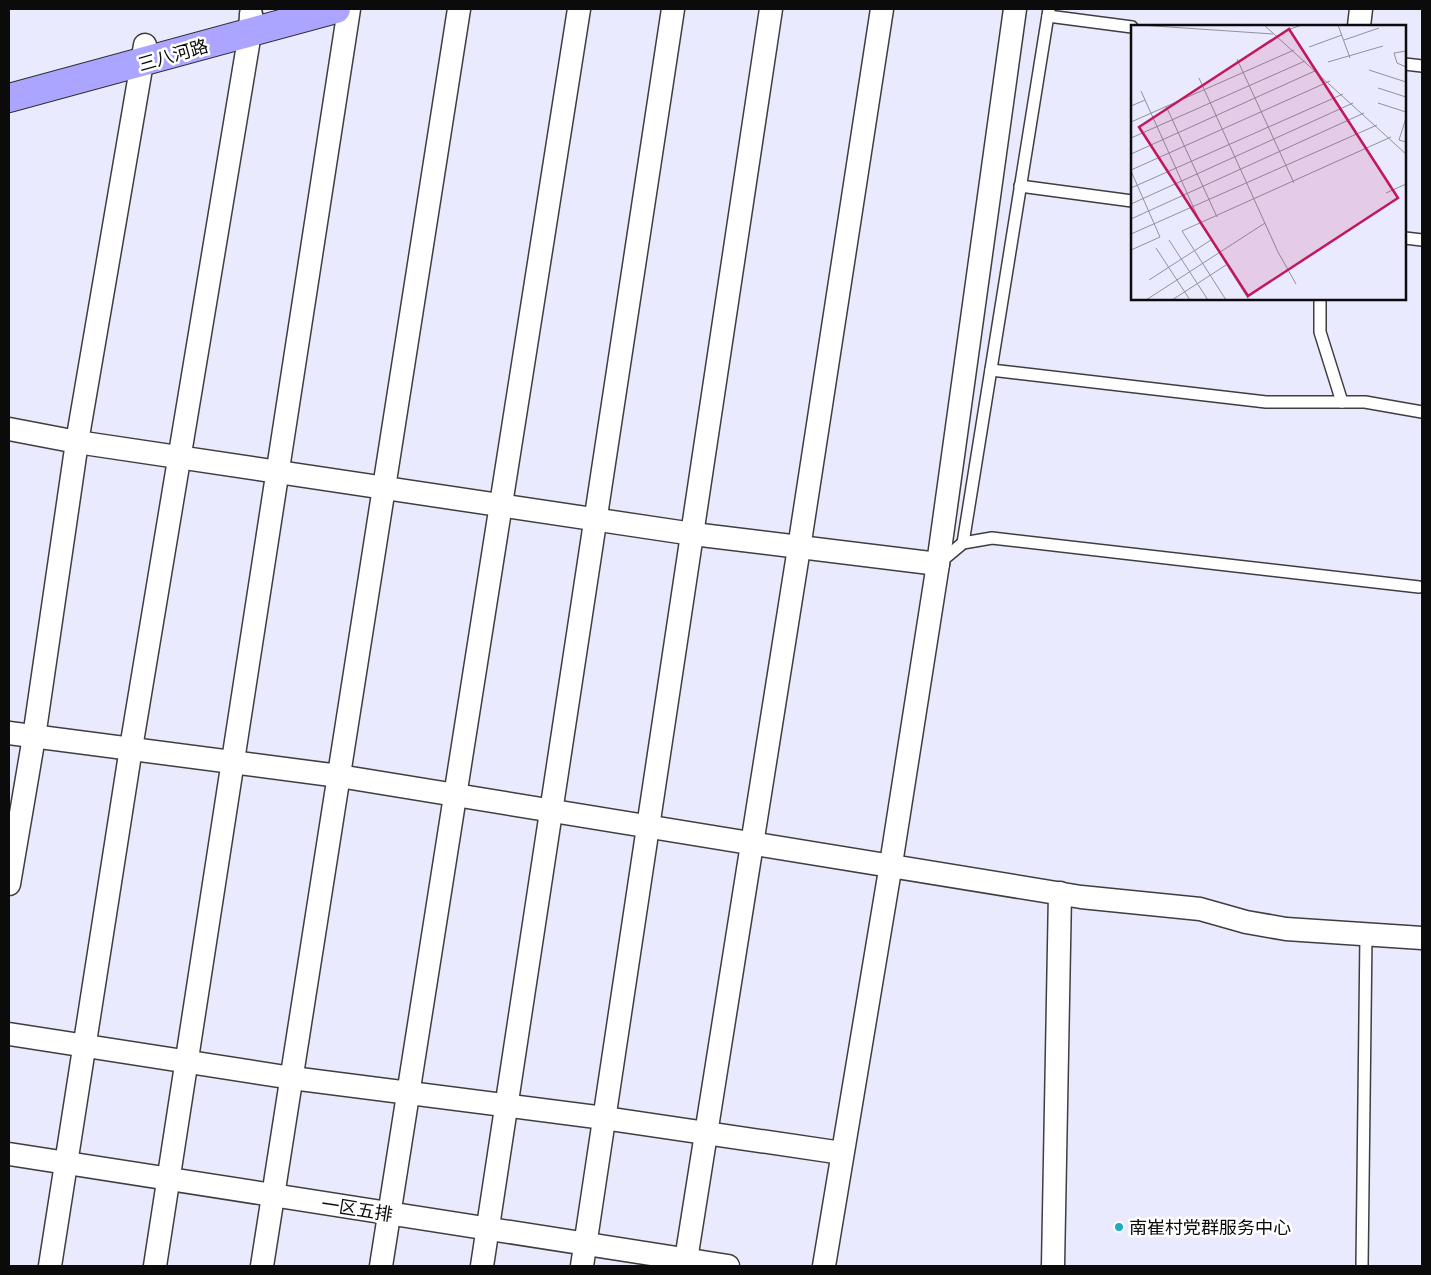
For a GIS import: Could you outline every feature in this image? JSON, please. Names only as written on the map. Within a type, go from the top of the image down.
[{"type":"street","name":"三八河路","points":[[9,98],[257,19],[336,9]]},
{"type":"street","points":[[155,1266],[349,9]]},
{"type":"street","points":[[262,1266],[458,9]]},
{"type":"street","points":[[380,1266],[502,505],[579,9]]},
{"type":"street","points":[[482,1266],[674,9]]},
{"type":"street","points":[[582,1266],[771,9]]},
{"type":"street","points":[[692,1263],[706,1134],[882,9]]},
{"type":"street","points":[[824,1266],[891,864],[938,564],[1015,9]]},
{"type":"street","points":[[1359,25],[1361,9]]},
{"type":"street","points":[[50,1266],[131,748],[179,457],[257,19]]},
{"type":"street","name":"三八河路","points":[[9,81],[143,54]]},
{"type":"street","points":[[9,884],[34,737],[77,442],[143,54]]},
{"type":"street","points":[[9,429],[77,442],[693,534],[938,564]]},
{"type":"street","points":[[9,733],[339,776],[891,864],[1060,893],[1200,909],[1246,922],[1286,929],[1422,938]]},
{"type":"street","points":[[1053,1266],[1060,893]]},
{"type":"street","points":[[9,1034],[292,1078],[604,1118],[842,1153]]},
{"type":"street","name":"一区五排","points":[[9,1154],[585,1244],[692,1263],[728,1266]]},
{"type":"lane","points":[[963,543],[1048,12],[1131,28]]},
{"type":"lane","points":[[1406,64],[1422,66]]},
{"type":"lane","points":[[1020,186],[1131,201]]},
{"type":"lane","points":[[1406,238],[1422,240]]},
{"type":"lane","points":[[1320,300],[1320,332],[1342,402]]},
{"type":"lane","points":[[991,370],[1266,402],[1365,402],[1422,412]]},
{"type":"lane","points":[[938,564],[963,543],[992,538],[1419,587]]},
{"type":"lane","points":[[1362,1266],[1366,935]]},
{"type":"place","name":"南崔村党群服务中心","points":[[1119,1227]]}]
